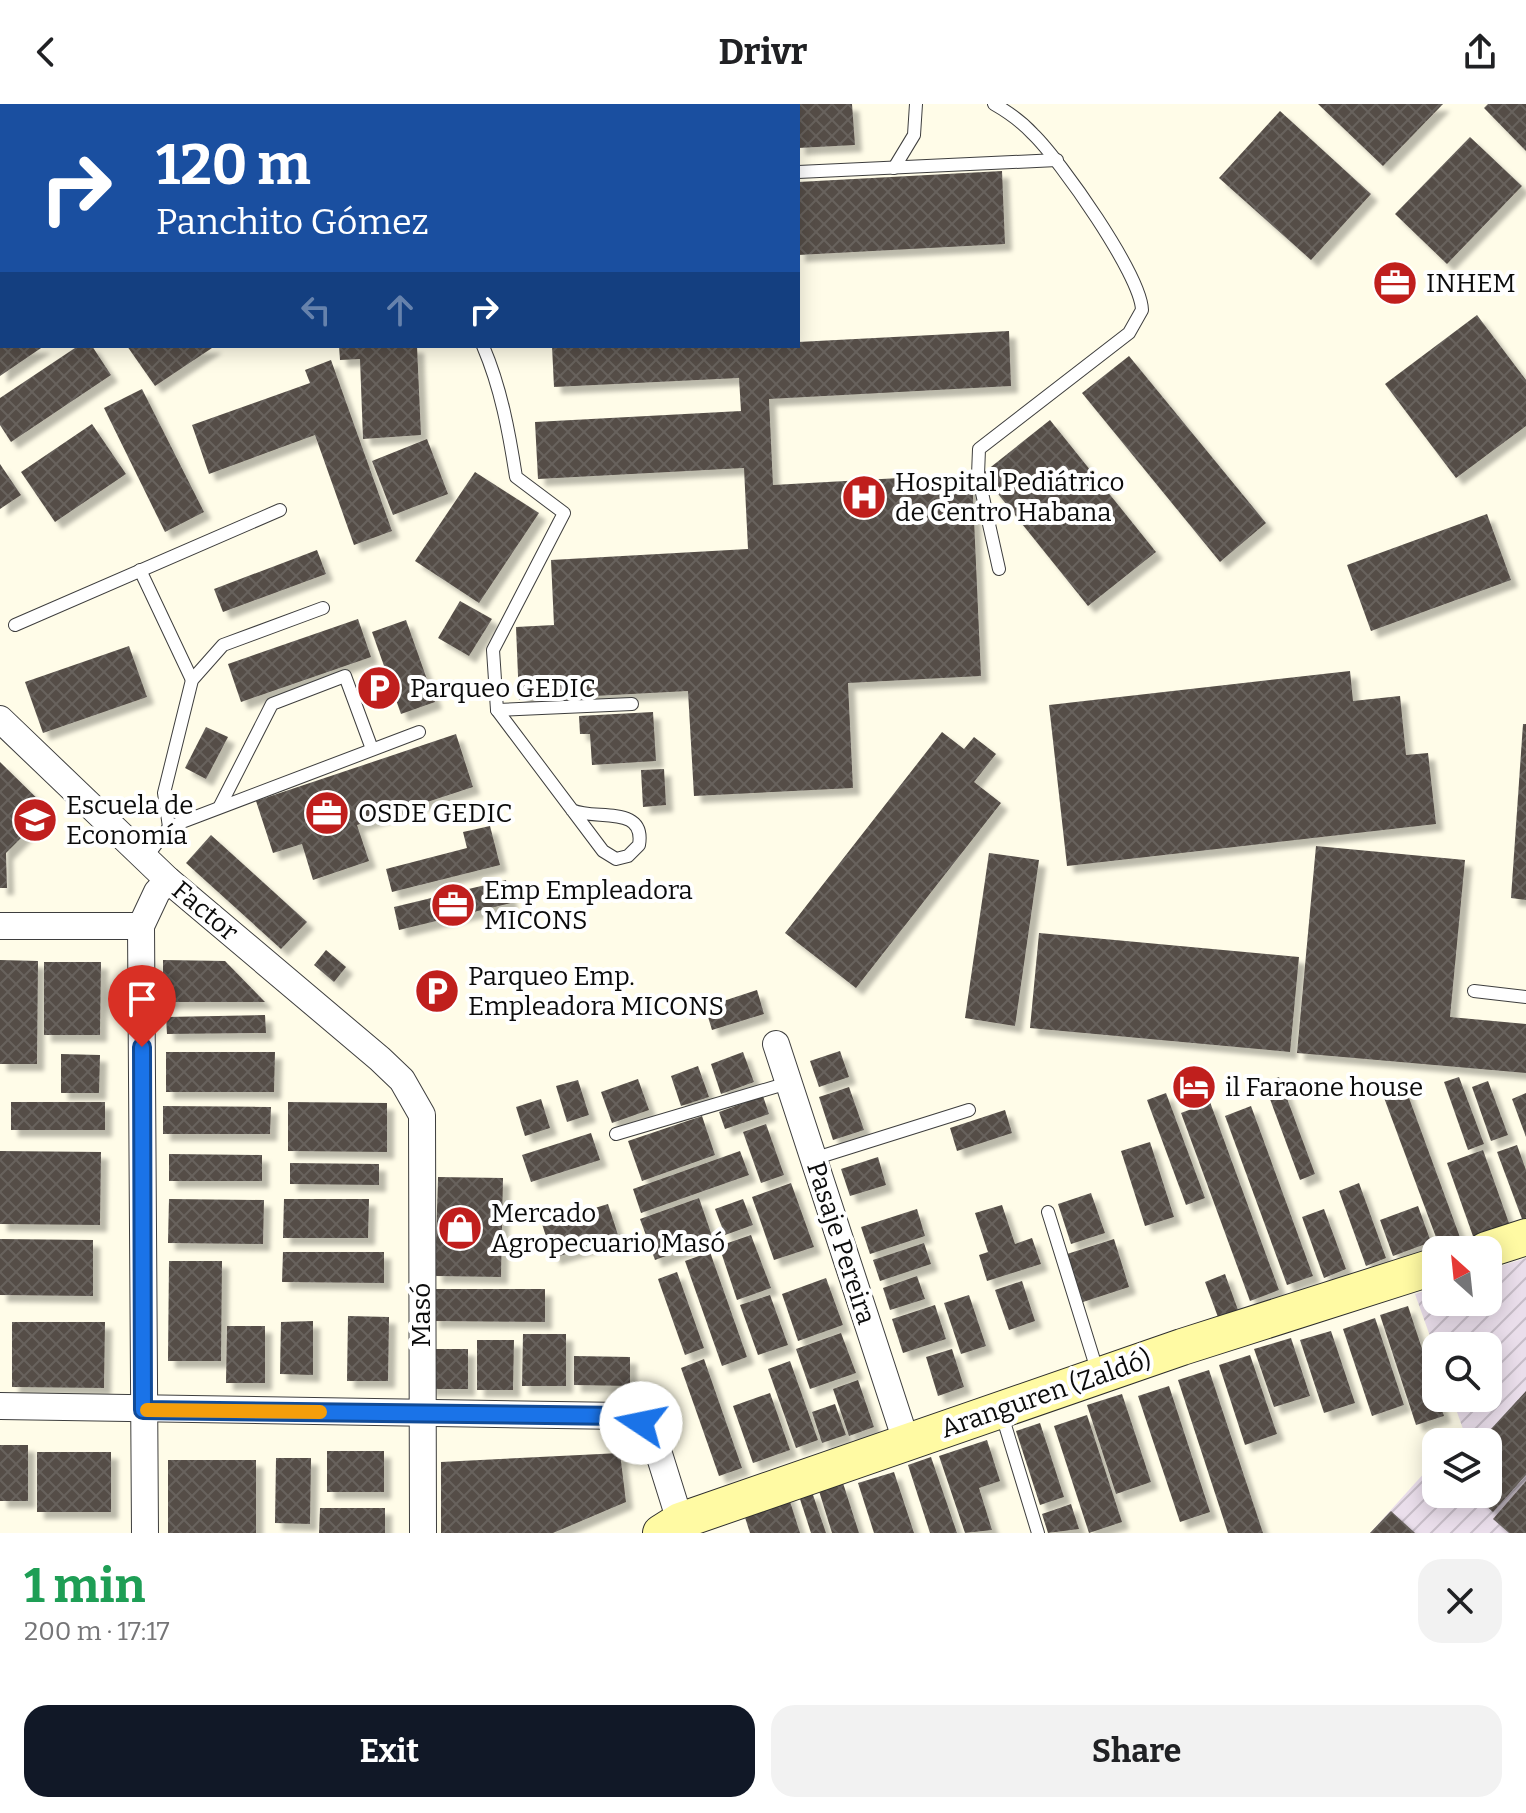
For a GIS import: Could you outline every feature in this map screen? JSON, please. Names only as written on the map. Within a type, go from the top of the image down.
[{"type":"main road","points":[[1502,1245],[1526,1237]]},
{"type":"main road","name":"Aranguren (Zaldó)","points":[[674,1529],[906,1441],[1422,1271]]},
{"type":"street","name":"Factor","points":[[0,719],[168,880],[380,1059],[415,1099]]},
{"type":"street","points":[[145,1533],[141,926],[157,892],[168,880]]},
{"type":"street","points":[[0,926],[141,926]]},
{"type":"street","name":"Pasaje Pereira","points":[[776,1044],[906,1441]]},
{"type":"street","name":"Masó","points":[[415,1099],[422,1115],[423,1533]]},
{"type":"street","points":[[0,1406],[623,1416],[641,1423],[654,1438],[674,1529]]},
{"type":"lane","points":[[894,168],[914,135],[916,104]]},
{"type":"lane","points":[[994,104],[1033,134],[1057,160],[1131,276],[1142,310],[1129,333],[979,449],[978,475],[999,569]]},
{"type":"lane","points":[[800,172],[1057,160]]},
{"type":"lane","points":[[484,348],[495,373],[516,477],[564,513],[493,650],[497,710],[572,810],[603,851],[616,859],[628,856],[639,845],[638,828],[632,820],[617,815],[586,816],[572,810]]},
{"type":"lane","points":[[15,625],[280,510]]},
{"type":"lane","points":[[140,570],[192,680]]},
{"type":"lane","points":[[169,827],[164,793],[192,680],[223,645],[323,608]]},
{"type":"lane","points":[[220,806],[272,704],[345,676],[372,749]]},
{"type":"lane","points":[[497,710],[632,704]]},
{"type":"lane","points":[[145,859],[169,827],[419,732]]},
{"type":"lane","points":[[1474,991],[1526,997]]},
{"type":"lane","points":[[616,1134],[788,1083]]},
{"type":"lane","points":[[813,1159],[969,1110]]},
{"type":"lane","points":[[1048,1212],[1099,1377]]},
{"type":"lane","points":[[1000,1409],[1038,1533]]},
{"type":"shaded area","points":[[1526,1258],[1526,1533],[1370,1533],[1422,1475],[1422,1508],[1502,1508],[1502,1428],[1463,1428],[1457,1412],[1502,1412],[1502,1332],[1429,1332],[1423,1316],[1502,1316],[1502,1266]]},
{"type":"shaded area","points":[[1422,1292],[1422,1314],[1415,1294]]},
{"type":"building","points":[[800,104],[852,104],[855,145],[800,148]]},
{"type":"building","points":[[1318,104],[1443,104],[1383,166]]},
{"type":"building","points":[[1488,104],[1526,104],[1526,151],[1484,108]]},
{"type":"building","points":[[1280,111],[1371,194],[1311,260],[1219,178]]},
{"type":"building","points":[[1470,137],[1522,186],[1447,264],[1395,214]]},
{"type":"building","points":[[1002,171],[1005,244],[800,255],[800,182]]},
{"type":"building","points":[[1477,315],[1526,380],[1526,426],[1456,478],[1385,384]]},
{"type":"building","points":[[1009,331],[1011,386],[769,399],[773,485],[972,474],[981,676],[848,683],[853,788],[694,796],[688,691],[519,700],[516,627],[554,625],[551,560],[748,549],[744,468],[538,479],[535,422],[741,411],[739,378],[554,387],[552,348],[800,348],[800,342]]},
{"type":"building","points":[[0,348],[41,348],[0,376]]},
{"type":"building","points":[[75,348],[93,348],[111,375],[11,442],[0,425],[0,398]]},
{"type":"building","points":[[128,348],[212,348],[155,386]]},
{"type":"building","points":[[339,348],[417,348],[421,435],[363,439],[360,359],[340,360]]},
{"type":"building","points":[[1129,356],[1266,523],[1220,562],[1082,393]]},
{"type":"building","points":[[331,360],[392,531],[354,545],[315,435],[209,474],[192,425],[310,383],[305,370]]},
{"type":"building","points":[[142,389],[204,512],[165,532],[104,408]]},
{"type":"building","points":[[1050,420],[1156,552],[1088,606],[982,474]]},
{"type":"building","points":[[92,424],[126,474],[55,522],[21,472]]},
{"type":"building","points":[[427,439],[448,494],[393,515],[372,461]]},
{"type":"building","points":[[0,464],[21,495],[0,509]]},
{"type":"building","points":[[475,472],[539,513],[479,603],[415,561]]},
{"type":"building","points":[[1487,514],[1511,580],[1371,631],[1347,565]]},
{"type":"building","points":[[317,550],[326,574],[223,612],[214,589]]},
{"type":"building","points":[[460,601],[492,619],[469,656],[438,638]]},
{"type":"building","points":[[358,619],[371,657],[241,702],[228,664]]},
{"type":"building","points":[[406,620],[435,702],[401,714],[372,632]]},
{"type":"building","points":[[129,646],[147,697],[43,733],[25,682]]},
{"type":"building","points":[[1350,671],[1353,701],[1400,696],[1406,755],[1428,753],[1436,824],[1067,866],[1049,705]]},
{"type":"building","points":[[653,712],[656,761],[592,765],[590,734],[580,734],[579,716]]},
{"type":"building","points":[[1523,724],[1526,724],[1526,900],[1511,898]]},
{"type":"building","points":[[206,727],[228,737],[206,779],[185,768]]},
{"type":"building","points":[[942,732],[964,749],[974,737],[996,754],[974,782],[1001,803],[856,988],[785,933]]},
{"type":"building","name":"OSDE GEDIC","points":[[456,734],[473,787],[357,825],[369,861],[313,880],[302,844],[273,853],[256,801]]},
{"type":"building","points":[[0,762],[49,810],[6,853],[7,888],[0,888]]},
{"type":"building","points":[[664,769],[666,805],[643,807],[641,770]]},
{"type":"building","points":[[490,826],[500,865],[392,892],[386,869],[467,848],[463,832]]},
{"type":"building","points":[[211,835],[307,922],[281,949],[186,863]]},
{"type":"building","points":[[1316,846],[1465,860],[1450,1017],[1526,1024],[1526,1073],[1297,1053]]},
{"type":"building","points":[[989,853],[1039,860],[1015,1026],[965,1018]]},
{"type":"building","name":"Emp Empleadora MICONS","points":[[506,880],[511,903],[399,930],[394,907]]},
{"type":"building","points":[[1039,933],[1299,957],[1290,1052],[1030,1028]]},
{"type":"building","points":[[326,950],[346,967],[334,982],[314,965]]},
{"type":"building","points":[[0,960],[38,961],[37,1064],[0,1064]]},
{"type":"building","points":[[163,960],[225,961],[265,1002],[163,1002]]},
{"type":"building","points":[[44,962],[101,962],[100,1035],[44,1035]]},
{"type":"building","points":[[757,990],[764,1014],[712,1030],[705,1007]]},
{"type":"building","points":[[265,1015],[266,1033],[167,1034],[166,1017]]},
{"type":"building","points":[[840,1051],[849,1077],[819,1087],[810,1061]]},
{"type":"building","points":[[166,1052],[275,1052],[274,1092],[166,1092]]},
{"type":"building","points":[[743,1052],[754,1082],[721,1094],[711,1064]]},
{"type":"building","points":[[61,1054],[100,1055],[99,1093],[61,1093]]},
{"type":"building","points":[[698,1066],[709,1097],[681,1106],[671,1076]]},
{"type":"building","points":[[1279,1077],[1315,1174],[1300,1180],[1264,1083]]},
{"type":"building","points":[[1459,1077],[1484,1144],[1468,1150],[1444,1082]]},
{"type":"building","points":[[638,1079],[649,1110],[612,1123],[601,1092]]},
{"type":"building","points":[[578,1080],[589,1115],[567,1122],[556,1086]]},
{"type":"building","points":[[1488,1081],[1508,1135],[1491,1141],[1472,1087]]},
{"type":"building","points":[[849,1087],[864,1130],[833,1140],[819,1097]]},
{"type":"building","points":[[1405,1087],[1460,1236],[1436,1236],[1383,1095]]},
{"type":"building","points":[[1166,1093],[1205,1198],[1186,1205],[1147,1100]]},
{"type":"building","points":[[1526,1093],[1526,1137],[1512,1099]]},
{"type":"building","points":[[763,1096],[769,1114],[725,1129],[719,1112]]},
{"type":"building","points":[[541,1099],[550,1128],[525,1136],[516,1107]]},
{"type":"building","points":[[11,1102],[105,1102],[105,1130],[11,1130]]},
{"type":"building","points":[[288,1102],[387,1103],[387,1152],[288,1151]]},
{"type":"building","points":[[1210,1102],[1279,1290],[1250,1301],[1181,1113]]},
{"type":"building","points":[[163,1106],[271,1107],[270,1134],[163,1134]]},
{"type":"building","points":[[1251,1106],[1313,1276],[1287,1285],[1225,1116]]},
{"type":"building","points":[[1005,1110],[1012,1133],[957,1151],[950,1128]]},
{"type":"building","points":[[702,1116],[715,1155],[642,1181],[628,1141]]},
{"type":"building","points":[[766,1124],[784,1175],[761,1183],[743,1132]]},
{"type":"building","points":[[591,1133],[600,1160],[531,1182],[522,1155]]},
{"type":"building","points":[[1150,1142],[1174,1217],[1145,1226],[1121,1151]]},
{"type":"building","points":[[1517,1145],[1526,1170],[1526,1218],[1522,1219],[1497,1152]]},
{"type":"building","points":[[1483,1150],[1510,1226],[1482,1236],[1473,1236],[1447,1163]]},
{"type":"building","points":[[0,1151],[101,1152],[100,1225],[0,1224]]},
{"type":"building","points":[[740,1151],[749,1175],[641,1213],[633,1189]]},
{"type":"building","points":[[169,1154],[262,1155],[262,1181],[169,1181]]},
{"type":"building","points":[[878,1157],[886,1185],[850,1196],[841,1169]]},
{"type":"building","points":[[290,1163],[379,1164],[379,1185],[290,1184]]},
{"type":"building","points":[[438,1177],[503,1178],[501,1277],[435,1276]]},
{"type":"building","points":[[791,1183],[814,1247],[774,1260],[752,1197]]},
{"type":"building","points":[[1359,1183],[1386,1258],[1366,1266],[1339,1191]]},
{"type":"building","points":[[1091,1193],[1105,1233],[1071,1244],[1058,1204]]},
{"type":"building","points":[[699,1198],[713,1239],[655,1260],[640,1219]]},
{"type":"building","points":[[169,1199],[264,1200],[263,1244],[168,1243]]},
{"type":"building","points":[[284,1199],[369,1199],[368,1238],[283,1238]]},
{"type":"building","points":[[743,1199],[753,1225],[725,1235],[715,1209]]},
{"type":"building","points":[[608,1204],[619,1238],[553,1258],[542,1224]]},
{"type":"building","points":[[1002,1205],[1015,1244],[1032,1238],[1041,1264],[987,1281],[979,1255],[988,1252],[975,1213]]},
{"type":"building","points":[[1418,1206],[1429,1236],[1422,1236],[1422,1245],[1393,1256],[1380,1220]]},
{"type":"building","points":[[917,1209],[925,1236],[870,1254],[861,1227]]},
{"type":"building","points":[[1324,1209],[1346,1269],[1324,1278],[1302,1217]]},
{"type":"building","points":[[751,1235],[771,1288],[737,1300],[719,1246]]},
{"type":"building","points":[[0,1239],[93,1240],[93,1296],[0,1295]]},
{"type":"building","points":[[1114,1239],[1129,1287],[1083,1302],[1067,1254]]},
{"type":"building","points":[[924,1243],[931,1264],[880,1281],[873,1260]]},
{"type":"building","points":[[283,1252],[384,1252],[384,1283],[282,1282]]},
{"type":"building","points":[[710,1252],[747,1357],[722,1366],[685,1261]]},
{"type":"building","points":[[169,1261],[222,1261],[221,1361],[168,1361]]},
{"type":"building","points":[[677,1272],[704,1348],[685,1355],[658,1279]]},
{"type":"building","points":[[1225,1274],[1238,1310],[1218,1317],[1205,1282]]},
{"type":"building","points":[[917,1276],[925,1299],[890,1310],[883,1288]]},
{"type":"building","points":[[826,1278],[843,1325],[798,1341],[782,1294]]},
{"type":"building","points":[[1022,1281],[1035,1321],[1009,1330],[995,1290]]},
{"type":"building","points":[[433,1289],[545,1289],[545,1322],[432,1321]]},
{"type":"building","points":[[770,1295],[788,1345],[758,1355],[740,1305]]},
{"type":"building","points":[[969,1295],[986,1346],[961,1354],[944,1303]]},
{"type":"building","points":[[935,1305],[946,1339],[903,1353],[892,1319]]},
{"type":"building","points":[[1408,1306],[1422,1349],[1422,1412],[1443,1412],[1444,1416],[1416,1425],[1380,1315]]},
{"type":"building","points":[[348,1316],[389,1317],[388,1381],[347,1381]]},
{"type":"building","points":[[1375,1318],[1404,1405],[1372,1416],[1343,1329]]},
{"type":"building","points":[[313,1321],[313,1375],[280,1374],[281,1322]]},
{"type":"building","points":[[12,1322],[105,1322],[104,1388],[12,1387]]},
{"type":"building","points":[[227,1326],[265,1326],[265,1383],[226,1383]]},
{"type":"building","points":[[1331,1331],[1355,1403],[1324,1413],[1300,1340]]},
{"type":"building","points":[[841,1333],[856,1373],[810,1389],[796,1349]]},
{"type":"building","points":[[523,1334],[566,1334],[566,1386],[522,1386]]},
{"type":"building","points":[[1291,1338],[1310,1396],[1274,1407],[1254,1349]]},
{"type":"building","points":[[477,1340],[514,1340],[513,1390],[477,1390]]},
{"type":"building","points":[[428,1349],[468,1349],[468,1389],[428,1389]]},
{"type":"building","points":[[952,1349],[964,1387],[938,1396],[926,1357]]},
{"type":"building","points":[[1250,1355],[1277,1434],[1245,1445],[1219,1365]]},
{"type":"building","points":[[574,1356],[630,1357],[630,1386],[574,1385]]},
{"type":"building","points":[[704,1359],[742,1468],[719,1476],[681,1368]]},
{"type":"building","points":[[790,1361],[818,1440],[796,1448],[768,1369]]},
{"type":"building","points":[[1209,1370],[1263,1533],[1228,1533],[1178,1380]]},
{"type":"building","points":[[858,1380],[874,1427],[849,1436],[833,1389]]},
{"type":"building","points":[[1169,1386],[1210,1512],[1180,1522],[1138,1396]]},
{"type":"building","points":[[1526,1391],[1526,1475],[1502,1502],[1502,1428],[1492,1428]]},
{"type":"building","points":[[770,1393],[790,1450],[753,1463],[733,1406]]},
{"type":"building","points":[[1122,1394],[1151,1482],[1116,1494],[1087,1405]]},
{"type":"building","points":[[835,1404],[846,1435],[822,1443],[812,1412]]},
{"type":"building","points":[[1087,1415],[1122,1522],[1089,1533],[1054,1426]]},
{"type":"building","points":[[1040,1423],[1064,1497],[1040,1505],[1016,1431]]},
{"type":"building","points":[[987,1440],[1000,1481],[979,1488],[992,1530],[965,1533],[939,1456]]},
{"type":"building","points":[[0,1445],[28,1445],[28,1501],[0,1501]]},
{"type":"building","points":[[327,1451],[384,1451],[384,1492],[327,1492]]},
{"type":"building","points":[[37,1452],[111,1452],[111,1512],[37,1512]]},
{"type":"building","points":[[620,1453],[626,1502],[553,1533],[441,1533],[441,1462]]},
{"type":"building","points":[[931,1457],[957,1533],[930,1533],[908,1465]]},
{"type":"building","points":[[276,1458],[311,1458],[310,1524],[275,1523]]},
{"type":"building","points":[[168,1460],[256,1460],[256,1533],[168,1533]]},
{"type":"building","points":[[894,1472],[914,1533],[874,1533],[858,1483]]},
{"type":"building","points":[[1526,1481],[1526,1533],[1509,1533],[1493,1519]]},
{"type":"building","points":[[843,1483],[859,1533],[832,1533],[819,1491]]},
{"type":"building","points":[[787,1492],[800,1533],[750,1533],[742,1508]]},
{"type":"building","points":[[812,1492],[826,1533],[811,1533],[799,1496]]},
{"type":"building","points":[[1071,1504],[1079,1529],[1048,1533],[1042,1514]]},
{"type":"building","points":[[320,1508],[385,1508],[385,1533],[319,1533]]},
{"type":"building","points":[[1391,1511],[1415,1533],[1370,1533]]},
{"type":"slow traffic","points":[[147,1410],[320,1412]]},
{"type":"place","name":"INHEM","points":[[1395,283]]},
{"type":"place","name":"Hospital Pediátrico de Centro Habana","points":[[864,497]]},
{"type":"place","name":"Parqueo GEDIC","points":[[379,688]]},
{"type":"place","name":"OSDE GEDIC","points":[[327,813]]},
{"type":"place","name":"Escuela de Economía","points":[[35,820]]},
{"type":"place","name":"Emp Empleadora MICONS","points":[[453,905]]},
{"type":"place","name":"Parqueo Emp. Empleadora MICONS","points":[[437,991]]},
{"type":"place","name":"il Faraone house","points":[[1194,1087]]},
{"type":"place","name":"Mercado Agropecuario Masó","points":[[460,1228]]},
{"type":"route","points":[[142,1047],[143,1410],[623,1416],[641,1423]]}]
